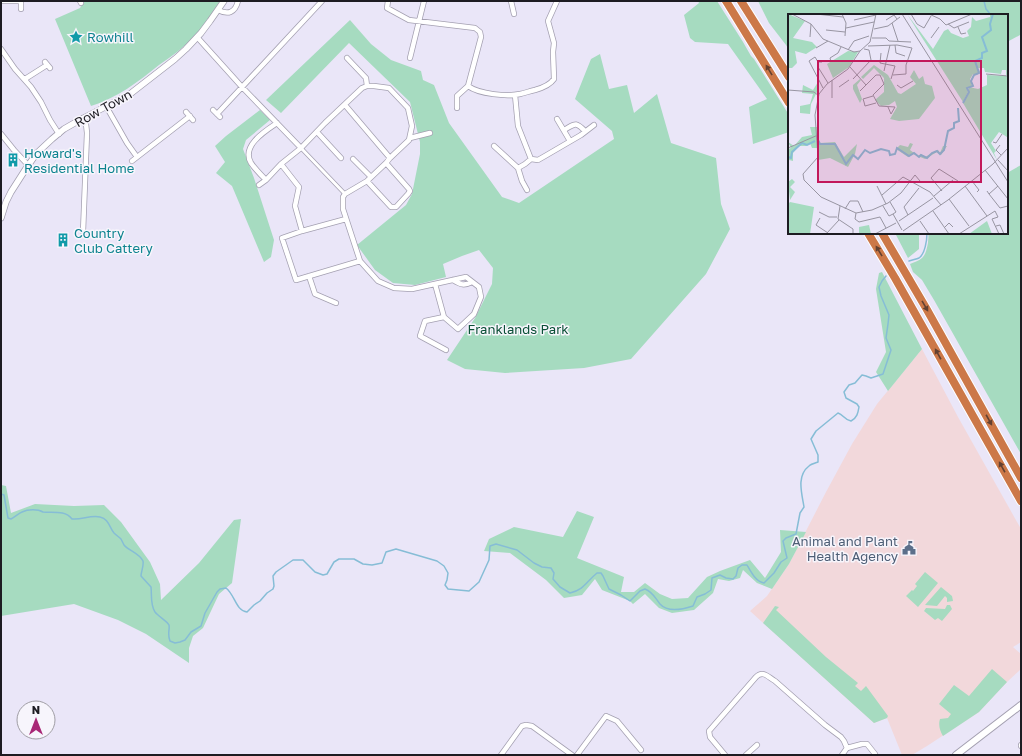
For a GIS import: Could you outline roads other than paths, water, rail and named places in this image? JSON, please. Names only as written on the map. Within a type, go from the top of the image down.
[{"type":"highway","points":[[726,1],[788,101]]},
{"type":"highway","points":[[741,1],[788,75]]},
{"type":"highway","points":[[869,234],[890,268],[1021,501]]},
{"type":"highway","points":[[883,234],[1021,478]]},
{"type":"main road","points":[[956,755],[964,753],[1021,705]]},
{"type":"street","points":[[1,2],[21,1],[21,9]]},
{"type":"street","name":"Row Town","points":[[1,217],[11,192],[28,165],[38,153],[64,130],[83,118],[130,94],[175,59],[210,22],[224,1]]},
{"type":"street","points":[[218,10],[227,13],[232,12],[235,10],[238,1]]},
{"type":"street","points":[[217,113],[322,1]]},
{"type":"street","points":[[388,1],[387,8],[409,20],[420,20],[476,28],[480,32],[481,38],[468,86],[457,96],[457,108]]},
{"type":"street","points":[[410,58],[424,1]]},
{"type":"street","points":[[511,1],[514,14]]},
{"type":"street","points":[[468,86],[472,89],[484,92],[502,95],[515,95],[539,89],[552,82],[554,79],[554,44],[548,21],[557,1]]},
{"type":"street","points":[[197,37],[346,194]]},
{"type":"street","points":[[1,49],[32,87],[59,134]]},
{"type":"street","points":[[347,58],[366,78],[367,86]]},
{"type":"street","points":[[25,79],[47,65]]},
{"type":"street","points":[[259,185],[266,180],[281,164],[301,148],[362,88],[367,86],[389,88],[408,108],[412,126],[410,138],[367,181],[343,197],[343,209],[360,261],[378,281],[394,288],[412,289],[466,277],[479,287],[481,297],[474,314],[458,329],[444,317],[435,284]]},
{"type":"street","points":[[515,95],[518,126],[531,160]]},
{"type":"street","points":[[345,105],[390,158]]},
{"type":"street","points":[[106,106],[127,143],[137,156]]},
{"type":"street","points":[[132,161],[188,114],[193,120]]},
{"type":"street","points":[[83,118],[86,124],[87,133],[83,232]]},
{"type":"street","points":[[557,119],[570,141]]},
{"type":"street","points":[[266,180],[251,164],[249,156],[250,149],[255,141],[267,129],[277,123]]},
{"type":"street","points":[[564,130],[578,124],[585,131]]},
{"type":"street","points":[[518,168],[531,160],[538,160],[581,136],[585,131],[594,125]]},
{"type":"street","points":[[317,132],[341,158]]},
{"type":"street","points":[[410,138],[430,133]]},
{"type":"street","points":[[1,134],[28,165]]},
{"type":"street","points":[[494,146],[518,168],[522,181],[527,190]]},
{"type":"street","points":[[353,159],[371,177]]},
{"type":"street","points":[[367,181],[391,207],[396,207],[410,191],[386,163]]},
{"type":"street","points":[[281,164],[300,187],[295,206],[302,231]]},
{"type":"street","points":[[346,219],[282,238],[296,280],[360,261]]},
{"type":"street","points":[[308,276],[316,294],[336,303]]},
{"type":"street","points":[[444,317],[425,321],[420,336],[446,350]]},
{"type":"street","points":[[725,755],[710,736],[709,731],[759,674],[766,675],[775,681],[825,725],[841,737],[847,748]]},
{"type":"street","points":[[577,755],[606,716],[617,721],[641,750]]},
{"type":"street","points":[[501,755],[522,726],[526,724],[532,726],[572,755]]},
{"type":"street","points":[[842,755],[847,748],[862,744],[871,746],[874,754]]},
{"type":"street","points":[[746,755],[757,745]]},
{"type":"waterway","points":[[984,1],[986,9],[990,14]]},
{"type":"waterway","points":[[909,261],[921,256],[925,247],[927,234]]},
{"type":"waterway","points":[[1,494],[4,495],[8,518],[11,519],[27,510],[59,512],[66,514],[72,519],[89,517],[103,518],[114,533],[121,539],[124,545],[139,556],[143,561],[141,576],[151,587],[153,609],[156,614],[169,625],[170,641],[175,643],[185,640],[191,632],[201,626],[205,613],[220,589],[226,588],[240,609],[247,612],[273,589],[273,576],[276,572],[293,560],[303,560],[315,572],[323,575],[327,574],[334,562],[339,559],[354,559],[363,564],[372,565],[382,563],[386,552],[396,549],[437,561],[444,566],[448,573],[445,585],[448,589],[469,591],[479,582],[489,560],[490,546],[496,544],[517,550],[534,563],[542,567],[551,568],[554,573],[553,579],[560,587],[570,593],[579,590],[597,573],[601,573],[609,589],[630,601],[640,591],[645,589],[652,593],[660,604],[667,609],[676,610],[685,608],[693,606],[697,597],[711,590],[712,578],[720,575],[733,579],[736,576],[738,568],[742,565],[747,565],[756,579],[764,583],[774,573],[781,562],[787,558],[783,541],[786,538],[796,534],[800,513],[804,507],[801,491],[802,475],[810,465],[818,462],[818,455],[811,439],[816,431],[838,413],[851,421],[856,417],[859,407],[857,404],[846,398],[844,392],[849,385],[855,383],[862,375],[871,378],[883,374],[891,350],[886,338],[889,315],[879,287],[886,276]]},
{"type":"place","name":"Rowhill","points":[[76,37]]},
{"type":"place","name":"Howard's Residential Home","points":[[13,160]]},
{"type":"place","name":"Country Club Cattery","points":[[63,240]]},
{"type":"place","name":"Animal and Plant Health Agency","points":[[909,548]]},
{"type":"park label","name":"Franklands Park","points":[[518,329]]}]
